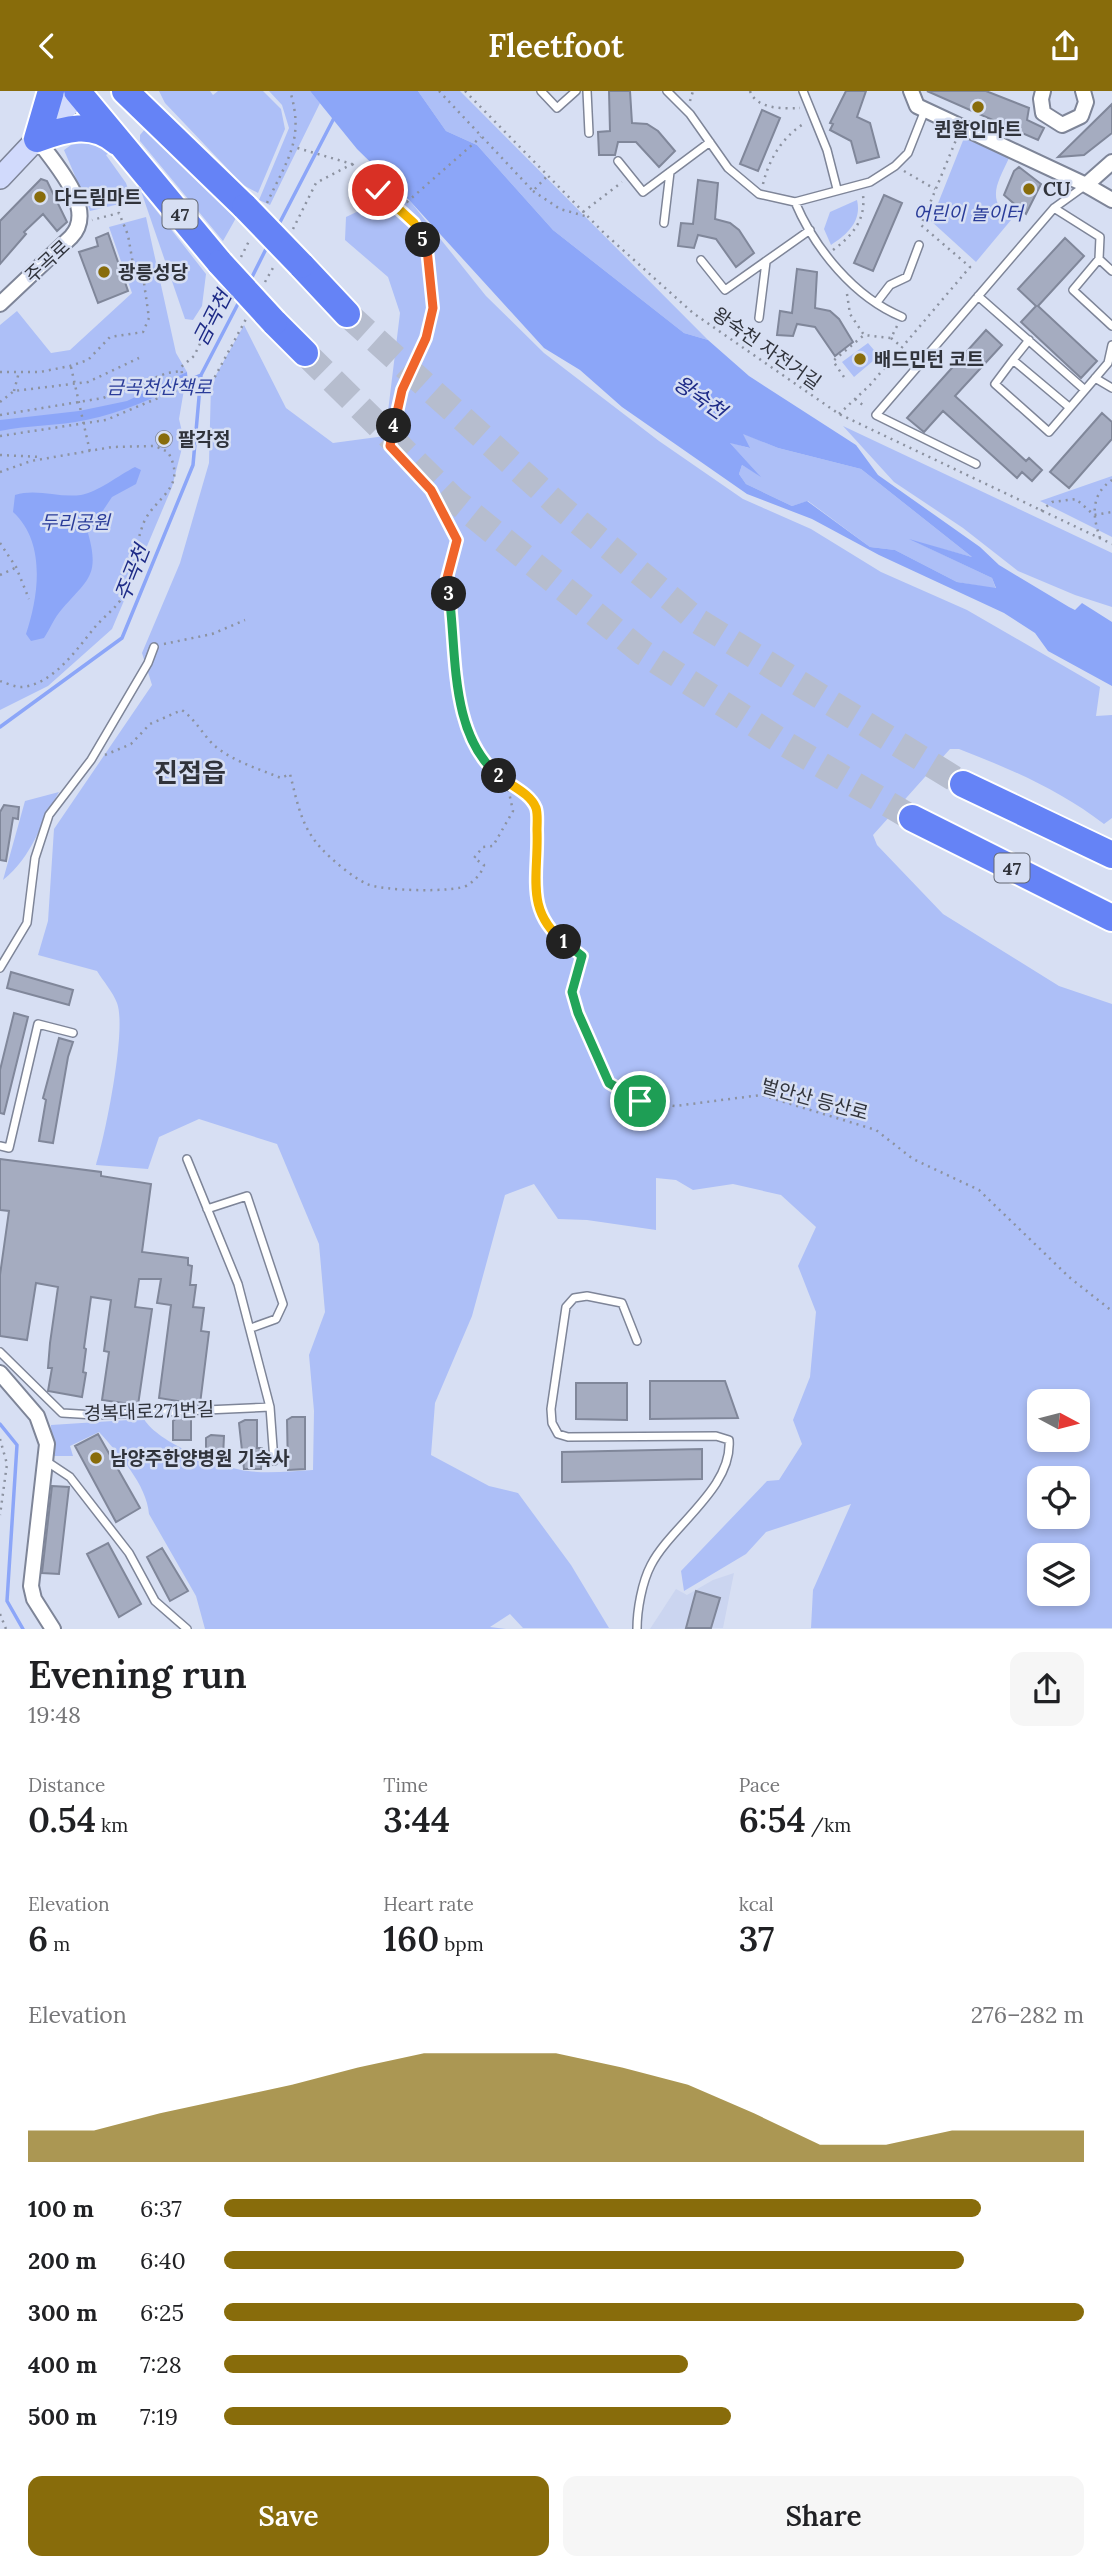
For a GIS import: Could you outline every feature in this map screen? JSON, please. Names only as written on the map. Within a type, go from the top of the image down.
[{"type":"highway","points":[[37,139],[51,91]]},
{"type":"highway","name":"47","points":[[125,91],[245,207],[347,314]]},
{"type":"highway","points":[[148,91],[174,139]]},
{"type":"highway","name":"47","points":[[80,92],[220,263],[305,353]]},
{"type":"highway","points":[[37,139],[62,130],[92,129],[113,139],[139,165]]},
{"type":"highway","points":[[963,783],[1112,855]]},
{"type":"highway","name":"47","points":[[912,818],[1112,918]]},
{"type":"street","points":[[911,91],[917,106],[1086,185],[1112,200]]},
{"type":"street","points":[[1042,91],[1044,113],[1062,125],[1081,116],[1086,102],[1083,91]]},
{"type":"street","points":[[0,179],[80,92]]},
{"type":"street","name":"주곡로","points":[[0,305],[71,237],[81,222],[80,211],[62,173],[37,139]]},
{"type":"street","points":[[1086,185],[1112,162]]},
{"type":"street","points":[[0,1373],[37,1416],[47,1444],[32,1586],[34,1599],[53,1629]]},
{"type":"lane","points":[[541,91],[557,108],[576,91]]},
{"type":"lane","points":[[587,91],[589,133]]},
{"type":"lane","points":[[667,91],[691,114],[729,168],[762,195],[795,202],[837,189],[862,185],[895,166],[908,153],[925,110]]},
{"type":"lane","points":[[803,91],[837,189]]},
{"type":"lane","points":[[618,161],[643,192],[710,142]]},
{"type":"lane","points":[[664,223],[670,172]]},
{"type":"lane","points":[[976,464],[876,415],[1054,208],[1086,185]]},
{"type":"lane","points":[[795,202],[810,230],[845,277],[902,317]]},
{"type":"lane","points":[[1054,208],[1100,237],[1099,258],[1073,290],[1112,326]]},
{"type":"lane","points":[[701,260],[725,290],[810,230]]},
{"type":"lane","points":[[877,302],[890,285],[907,277],[919,245]]},
{"type":"lane","points":[[1099,258],[1112,271]]},
{"type":"lane","points":[[760,318],[766,262]]},
{"type":"lane","points":[[978,296],[1085,390]]},
{"type":"lane","points":[[1029,340],[995,384],[1049,432],[1108,363],[1112,345]]},
{"type":"lane","points":[[1013,360],[1069,407]]},
{"type":"lane","points":[[1094,378],[1112,388]]},
{"type":"lane","points":[[0,968],[11,945],[27,923],[35,858],[49,815],[91,760],[148,663],[154,647]]},
{"type":"lane","points":[[0,1146],[9,1148],[38,1024],[73,1033]]},
{"type":"lane","points":[[187,1159],[238,1284],[251,1328],[270,1407],[274,1461]]},
{"type":"lane","points":[[207,1209],[247,1196],[284,1304],[276,1319],[251,1328]]},
{"type":"lane","points":[[637,1341],[622,1303],[587,1296],[574,1298],[566,1307],[551,1409],[552,1423],[558,1434],[568,1437],[716,1436],[729,1440],[731,1457],[705,1498],[651,1565],[637,1617],[637,1629]]},
{"type":"lane","name":"경복대로271번길","points":[[0,1352],[62,1413],[95,1415],[270,1407]]},
{"type":"lane","points":[[46,1461],[70,1477],[129,1553],[155,1601],[187,1629]]},
{"type":"path","points":[[290,91],[298,127],[294,147],[330,159]]},
{"type":"path","points":[[439,91],[533,191],[560,209],[588,216]]},
{"type":"path","name":"왕숙천 자전거길","points":[[465,91],[549,174],[583,212],[693,313],[839,414],[1112,544]]},
{"type":"path","points":[[750,91],[752,99],[762,105],[810,108]]},
{"type":"path","points":[[762,195],[763,181],[789,132],[814,117]]},
{"type":"path","points":[[839,414],[902,347],[970,267],[922,225],[962,126]]},
{"type":"path","points":[[378,190],[407,202],[481,137]]},
{"type":"path","points":[[91,760],[131,744],[150,724],[182,710],[198,722],[213,745],[236,760],[281,778],[290,774],[302,820],[320,847],[345,868],[368,885],[401,889],[454,890],[468,885],[483,872],[484,865],[474,858],[483,847],[493,846],[513,811],[508,783],[489,767],[468,735],[458,681],[447,578],[457,540],[431,490],[390,446],[402,390],[426,338],[433,308],[427,249],[414,223],[352,164]]},
{"type":"path","points":[[895,166],[936,189]]},
{"type":"path","points":[[533,191],[549,174]]},
{"type":"path","points":[[583,212],[631,176]]},
{"type":"path","points":[[827,254],[853,235],[864,207],[862,185]]},
{"type":"path","points":[[0,372],[70,366],[88,360],[110,337],[143,332],[149,318],[144,283],[133,264],[128,235],[119,213],[81,222]]},
{"type":"path","points":[[845,277],[850,314],[864,335]]},
{"type":"path","points":[[891,338],[902,317]]},
{"type":"path","points":[[844,377],[833,361],[864,335],[891,338],[902,347]]},
{"type":"path","points":[[0,402],[14,391],[88,382],[139,358]]},
{"type":"path","points":[[70,366],[86,424],[90,453]]},
{"type":"path","points":[[14,391],[19,372]]},
{"type":"path","points":[[0,415],[80,403],[182,372],[184,387]]},
{"type":"path","points":[[0,436],[86,424],[125,414],[184,387],[208,386]]},
{"type":"path","points":[[855,399],[863,405]]},
{"type":"path","points":[[0,472],[11,465],[51,457],[124,446],[155,446],[168,452],[172,460],[173,480],[169,490],[144,523],[126,591],[113,611],[97,625],[79,649],[40,681],[20,687],[0,681]]},
{"type":"path","points":[[0,455],[51,457]]},
{"type":"path","points":[[1100,538],[1094,515],[1095,499],[1102,487],[1112,480]]},
{"type":"path","points":[[1040,512],[1052,502],[1076,499],[1094,515]]},
{"type":"path","points":[[1094,515],[1112,512]]},
{"type":"path","points":[[0,543],[16,567],[29,599]]},
{"type":"path","points":[[0,575],[16,567]]},
{"type":"path","points":[[154,647],[212,634],[245,620]]},
{"type":"path","name":"벌안산 등산로","points":[[508,783],[521,790],[536,808],[538,848],[534,894],[541,915],[555,935],[582,956],[572,992],[609,1083],[640,1101],[675,1106],[761,1095],[876,1130],[913,1159],[979,1190],[1069,1277],[1112,1311]]},
{"type":"path","points":[[0,1439],[7,1464],[0,1515]]},
{"type":"path","points":[[0,1614],[6,1629]]},
{"type":"shaded area","points":[[734,1573],[723,1628],[650,1629],[676,1589],[687,1595],[713,1580]]},
{"type":"green space","points":[[159,91],[210,91],[213,95],[218,91],[263,91],[281,109],[285,129],[258,193],[243,185],[165,103]]},
{"type":"green space","points":[[269,91],[310,91],[320,103],[270,205],[259,200],[289,128],[282,105]]},
{"type":"green space","points":[[418,91],[460,91],[708,340],[684,333],[553,230],[477,145],[446,131]]},
{"type":"green space","points":[[145,129],[154,131],[236,218],[223,241],[140,141],[140,135]]},
{"type":"green space","name":"어린이 놀이터","points":[[964,138],[1009,158],[998,184],[996,198],[998,205],[1011,220],[976,262],[931,221]]},
{"type":"green space","points":[[87,142],[111,152],[106,155],[126,183],[132,201],[90,211],[64,150],[71,145]]},
{"type":"green space","points":[[141,191],[206,274],[202,306],[193,320],[185,319]]},
{"type":"green space","points":[[388,197],[410,201],[486,296],[544,353],[659,441],[743,499],[811,529],[881,572],[967,610],[1100,687],[1096,716],[1112,715],[1112,818],[1104,824],[1034,781],[959,749],[950,749],[873,835],[877,845],[943,914],[1059,986],[1112,1004],[1112,1628],[811,1628],[813,1590],[851,1504],[766,1532],[746,1554],[684,1591],[681,1571],[767,1481],[779,1480],[802,1444],[793,1420],[810,1377],[816,1312],[798,1266],[816,1227],[781,1195],[733,1184],[693,1190],[676,1180],[656,1178],[656,1230],[587,1220],[558,1219],[534,1184],[505,1195],[472,1316],[435,1403],[431,1455],[489,1486],[518,1493],[571,1565],[609,1628],[523,1628],[510,1614],[490,1627],[506,1629],[205,1629],[196,1596],[149,1514],[143,1492],[107,1440],[99,1432],[70,1446],[73,1456],[52,1456],[51,1425],[144,1419],[151,1428],[175,1445],[222,1465],[256,1472],[313,1470],[314,1411],[309,1355],[325,1312],[319,1244],[277,1144],[199,1119],[159,1137],[148,1169],[96,1165],[117,1058],[117,1003],[97,971],[38,955],[48,921],[54,829],[152,685],[142,653],[180,563],[209,463],[211,384],[244,325],[286,408],[333,443],[385,436],[400,313],[388,277],[345,240],[346,217]]},
{"type":"green space","points":[[857,200],[855,221],[843,236],[831,245],[824,229],[830,212]]},
{"type":"green space","points":[[146,217],[176,353],[187,372],[179,419],[184,440],[172,487],[112,629],[48,686],[0,710],[0,325],[17,311],[51,353],[70,350],[132,293],[109,227]]},
{"type":"green space","name":"배드민턴 코트","points":[[868,343],[879,356],[854,377],[842,362]]},
{"type":"green space","points":[[843,426],[1112,553],[1112,607],[1018,571],[963,528],[894,482]]},
{"type":"green space","points":[[742,433],[778,448],[861,469],[972,557],[916,542],[992,578],[996,589],[957,582],[895,550],[870,547],[808,501],[792,506],[746,484],[739,474],[742,465],[759,475],[729,442],[749,448]]},
{"type":"green space","points":[[1112,476],[1112,537],[1040,501]]},
{"type":"green space","points":[[59,792],[22,861],[3,880],[25,801]]},
{"type":"water","name":"왕숙천","points":[[310,91],[418,91],[446,131],[477,145],[553,230],[684,333],[708,340],[749,376],[856,445],[878,475],[980,547],[999,565],[1069,607],[1075,610],[1082,603],[1112,622],[1112,686],[1048,651],[1035,633],[1004,613],[879,555],[812,519],[747,494],[622,407],[580,370],[544,348],[410,201],[357,149]],"holes":[[[743,434],[778,448],[861,469],[972,557],[909,539],[992,578],[996,588],[957,582],[895,550],[870,547],[807,501],[792,506],[746,484],[739,474],[742,465],[761,477],[730,443],[750,448]]]},
{"type":"water","name":"금곡천","points":[[187,372],[188,383],[112,413],[75,422],[0,431],[0,420],[79,411],[127,401]]},
{"type":"water","points":[[135,467],[141,470],[136,484],[112,497],[88,533],[93,559],[85,583],[59,612],[44,638],[31,641],[26,634],[34,603],[37,570],[31,538],[24,524],[13,512],[15,495],[31,492],[81,495],[101,487]]},
{"type":"building","points":[[609,91],[630,91],[632,123],[647,124],[658,131],[675,151],[659,167],[636,142],[618,142],[615,155],[599,155],[598,132],[610,131]]},
{"type":"building","points":[[846,91],[866,91],[857,117],[870,123],[879,157],[857,163],[851,141],[830,130],[833,124],[830,123]]},
{"type":"building","points":[[927,91],[986,91],[1029,108],[1027,120],[1044,128],[1038,140]]},
{"type":"building","points":[[1112,104],[1112,133],[1084,155],[1058,157]]},
{"type":"building","points":[[762,110],[780,118],[758,171],[740,164]]},
{"type":"building","points":[[1019,167],[1041,184],[1026,214],[1004,195],[1014,171]]},
{"type":"building","name":"다드림마트","points":[[41,179],[47,181],[67,222],[57,231],[43,214],[24,232],[26,234],[0,264],[0,221]]},
{"type":"building","points":[[698,180],[718,183],[715,219],[730,223],[739,230],[754,253],[736,267],[716,239],[698,235],[694,248],[678,246],[681,223],[693,224]]},
{"type":"building","points":[[884,195],[902,203],[873,271],[854,263]]},
{"type":"building","name":"광릉성당","points":[[108,233],[128,291],[98,303],[79,252],[98,246],[96,238]]},
{"type":"building","points":[[1065,238],[1084,256],[1038,306],[1097,361],[1081,378],[1021,322],[1036,306],[1018,289]]},
{"type":"building","points":[[797,269],[817,272],[815,308],[830,311],[839,319],[853,342],[835,356],[815,327],[797,324],[793,336],[777,335],[780,311],[792,313]]},
{"type":"building","points":[[986,330],[1002,345],[955,396],[1026,461],[1029,458],[1042,470],[1032,481],[1022,472],[1017,478],[943,411],[924,432],[907,418]]},
{"type":"building","points":[[1102,413],[1112,422],[1112,439],[1069,488],[1050,472]]},
{"type":"building","name":"팔각정","points":[[164,431],[172,439],[164,447],[156,439]]},
{"type":"building","points":[[4,805],[19,807],[18,819],[13,818],[6,861],[0,860],[0,812]]},
{"type":"building","points":[[11,972],[73,990],[69,1005],[7,988]]},
{"type":"building","points":[[14,1013],[28,1017],[4,1114],[0,1113],[0,1070]]},
{"type":"building","points":[[59,1038],[73,1042],[53,1143],[39,1141],[46,1100],[43,1098]]},
{"type":"building","points":[[0,1159],[101,1172],[101,1176],[151,1184],[142,1252],[188,1258],[188,1265],[192,1266],[190,1285],[196,1285],[193,1307],[204,1308],[201,1331],[209,1332],[200,1404],[183,1405],[184,1402],[159,1398],[171,1305],[157,1303],[161,1279],[139,1279],[135,1307],[152,1309],[138,1405],[102,1400],[109,1352],[104,1351],[111,1300],[91,1297],[84,1348],[83,1372],[86,1373],[82,1397],[48,1391],[52,1368],[48,1368],[50,1343],[58,1287],[36,1283],[27,1340],[0,1336],[0,1275],[9,1211],[0,1210]]},
{"type":"building","points":[[650,1381],[725,1381],[738,1418],[650,1419]]},
{"type":"building","points":[[576,1383],[627,1383],[627,1420],[576,1419]]},
{"type":"building","points":[[178,1417],[191,1417],[191,1440],[173,1440],[173,1421]]},
{"type":"building","points":[[292,1417],[305,1417],[305,1469],[288,1470],[287,1420]]},
{"type":"building","points":[[257,1420],[257,1448],[262,1448],[261,1469],[244,1469],[239,1423]]},
{"type":"building","points":[[98,1434],[140,1508],[116,1522],[75,1446]]},
{"type":"building","points":[[211,1435],[224,1436],[223,1457],[206,1457],[206,1438]]},
{"type":"building","points":[[702,1449],[702,1479],[562,1482],[562,1452]]},
{"type":"building","points":[[52,1486],[69,1487],[59,1574],[42,1573]]},
{"type":"building","points":[[108,1543],[141,1604],[119,1617],[87,1554]]},
{"type":"building","points":[[162,1548],[188,1591],[170,1601],[147,1557]]},
{"type":"building","points":[[696,1591],[720,1598],[711,1628],[686,1628]]},
{"type":"waterway","name":"금곡천","points":[[278,226],[334,118]]},
{"type":"waterway","name":"금곡천","points":[[251,279],[268,245]]},
{"type":"waterway","name":"금곡천","points":[[184,382],[201,375],[241,298]]},
{"type":"waterway","name":"주곡천","points":[[0,727],[122,638],[193,465],[201,375]]},
{"type":"waterway","name":"주곡천","points":[[0,1424],[17,1445],[7,1601],[23,1629]]},
{"type":"tunnel","points":[[347,314],[558,505],[698,621],[963,784]]},
{"type":"tunnel","points":[[305,353],[453,499],[642,652],[787,745],[912,818]]},
{"type":"place","name":"퀸할인마트","points":[[978,107]]},
{"type":"place","name":"CU","points":[[1029,189]]},
{"type":"place","name":"다드림마트","points":[[40,197]]},
{"type":"place","name":"광릉성당","points":[[104,272]]},
{"type":"place","name":"배드민턴 코트","points":[[860,359]]},
{"type":"place","name":"팔각정","points":[[164,439]]},
{"type":"place","name":"남양주한양병원 기숙사","points":[[96,1458]]},
{"type":"district","name":"진접읍","points":[[190,772]]},
{"type":"route","points":[[378,190],[414,223],[427,249],[433,308],[426,338],[402,390],[390,446],[431,490],[446,524],[457,540],[447,578],[458,681],[468,735],[489,767],[521,790],[536,808],[538,848],[534,894],[541,915],[555,935],[582,956],[572,992],[578,1013],[592,1039],[609,1083],[640,1101]]},
{"type":"park label","name":"금곡천산책로","points":[[159,387]]},
{"type":"park label","name":"두리공원","points":[[75,522]]}]
